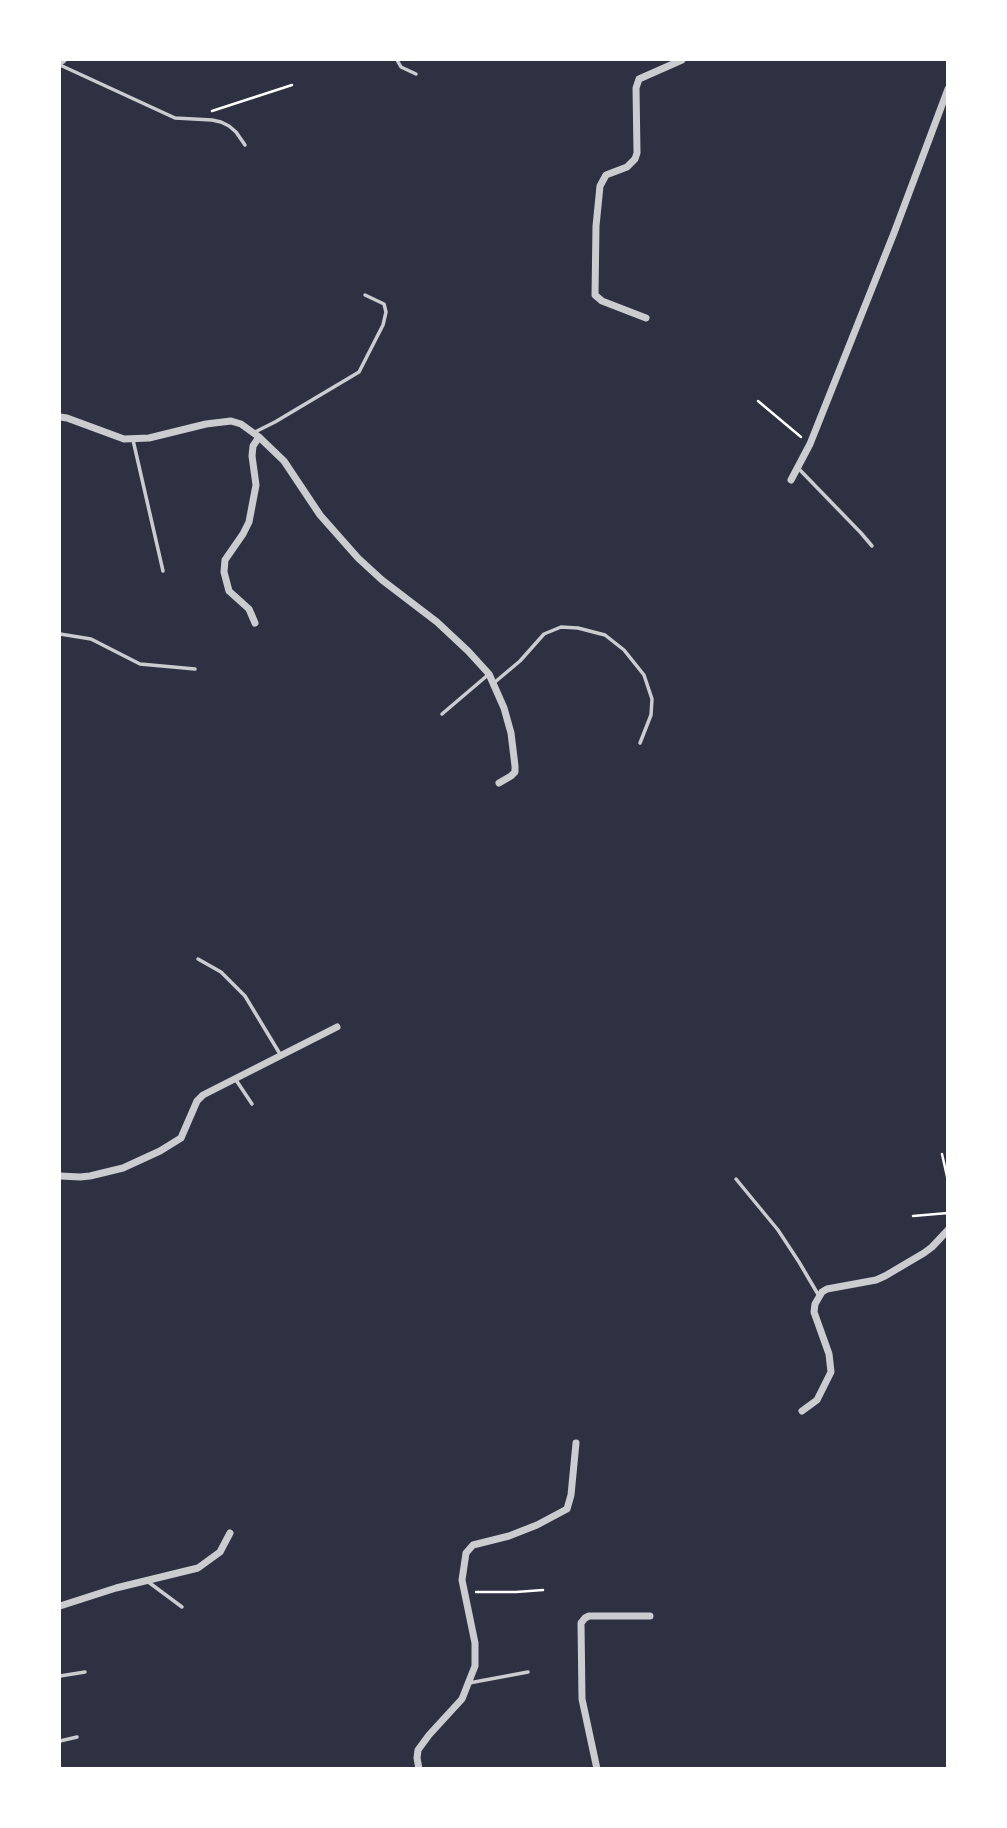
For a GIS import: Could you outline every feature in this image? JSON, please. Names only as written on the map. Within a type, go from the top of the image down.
[{"type":"street","points":[[646,318],[602,301],[595,295],[596,226],[600,186],[606,174],[627,167],[635,159],[636,88],[639,79],[682,60]]},
{"type":"street","points":[[791,480],[810,444],[894,233],[947,89]]},
{"type":"street","points":[[60,418],[67,418],[117,438],[133,440],[149,439],[222,421],[231,421],[256,435],[284,461],[320,514],[358,558],[437,622],[489,674],[504,708],[511,733],[515,766],[515,772],[499,783]]},
{"type":"street","points":[[255,623],[249,608],[229,591],[224,572],[225,560],[249,522],[256,485],[252,456],[256,435]]},
{"type":"street","points":[[60,1176],[80,1177],[123,1168],[160,1151],[181,1138],[197,1101],[203,1096],[337,1027]]},
{"type":"street","points":[[802,1411],[817,1400],[831,1372],[829,1354],[814,1312],[819,1296],[827,1289],[876,1280],[884,1276],[924,1253],[947,1230]]},
{"type":"street","points":[[419,1769],[418,1750],[462,1699],[475,1666],[475,1643],[462,1580],[466,1553],[473,1545],[509,1536],[567,1509],[576,1443]]},
{"type":"street","points":[[60,1606],[146,1580],[198,1568],[219,1552],[230,1533]]},
{"type":"street","points":[[597,1769],[582,1699],[581,1623],[589,1616],[650,1616]]},
{"type":"lane","points":[[397,60],[401,67],[416,74]]},
{"type":"lane","points":[[61,62],[175,118],[212,120],[229,126],[245,145]]},
{"type":"lane","points":[[256,435],[359,372],[383,325],[386,312],[384,304],[365,295]]},
{"type":"lane","points":[[133,440],[163,571]]},
{"type":"lane","points":[[798,467],[872,546]]},
{"type":"lane","points":[[494,682],[506,675],[544,634],[561,627],[605,635],[624,650],[644,675],[652,699],[651,715],[640,743]]},
{"type":"lane","points":[[60,634],[90,639],[140,664],[195,669]]},
{"type":"lane","points":[[443,715],[489,674]]},
{"type":"lane","points":[[198,959],[221,972],[245,996],[281,1055]]},
{"type":"lane","points":[[235,1079],[252,1104]]},
{"type":"lane","points":[[736,1179],[778,1230],[819,1296]]},
{"type":"lane","points":[[146,1580],[182,1607]]},
{"type":"lane","points":[[60,1676],[85,1672]]},
{"type":"lane","points":[[469,1683],[528,1672]]},
{"type":"lane","points":[[60,1741],[77,1737]]},
{"type":"path","points":[[199,119],[216,109],[292,85]]},
{"type":"path","points":[[758,401],[810,444]]},
{"type":"path","points":[[942,1154],[947,1181]]},
{"type":"path","points":[[913,1216],[947,1213]]},
{"type":"path","points":[[465,1591],[543,1590]]}]
